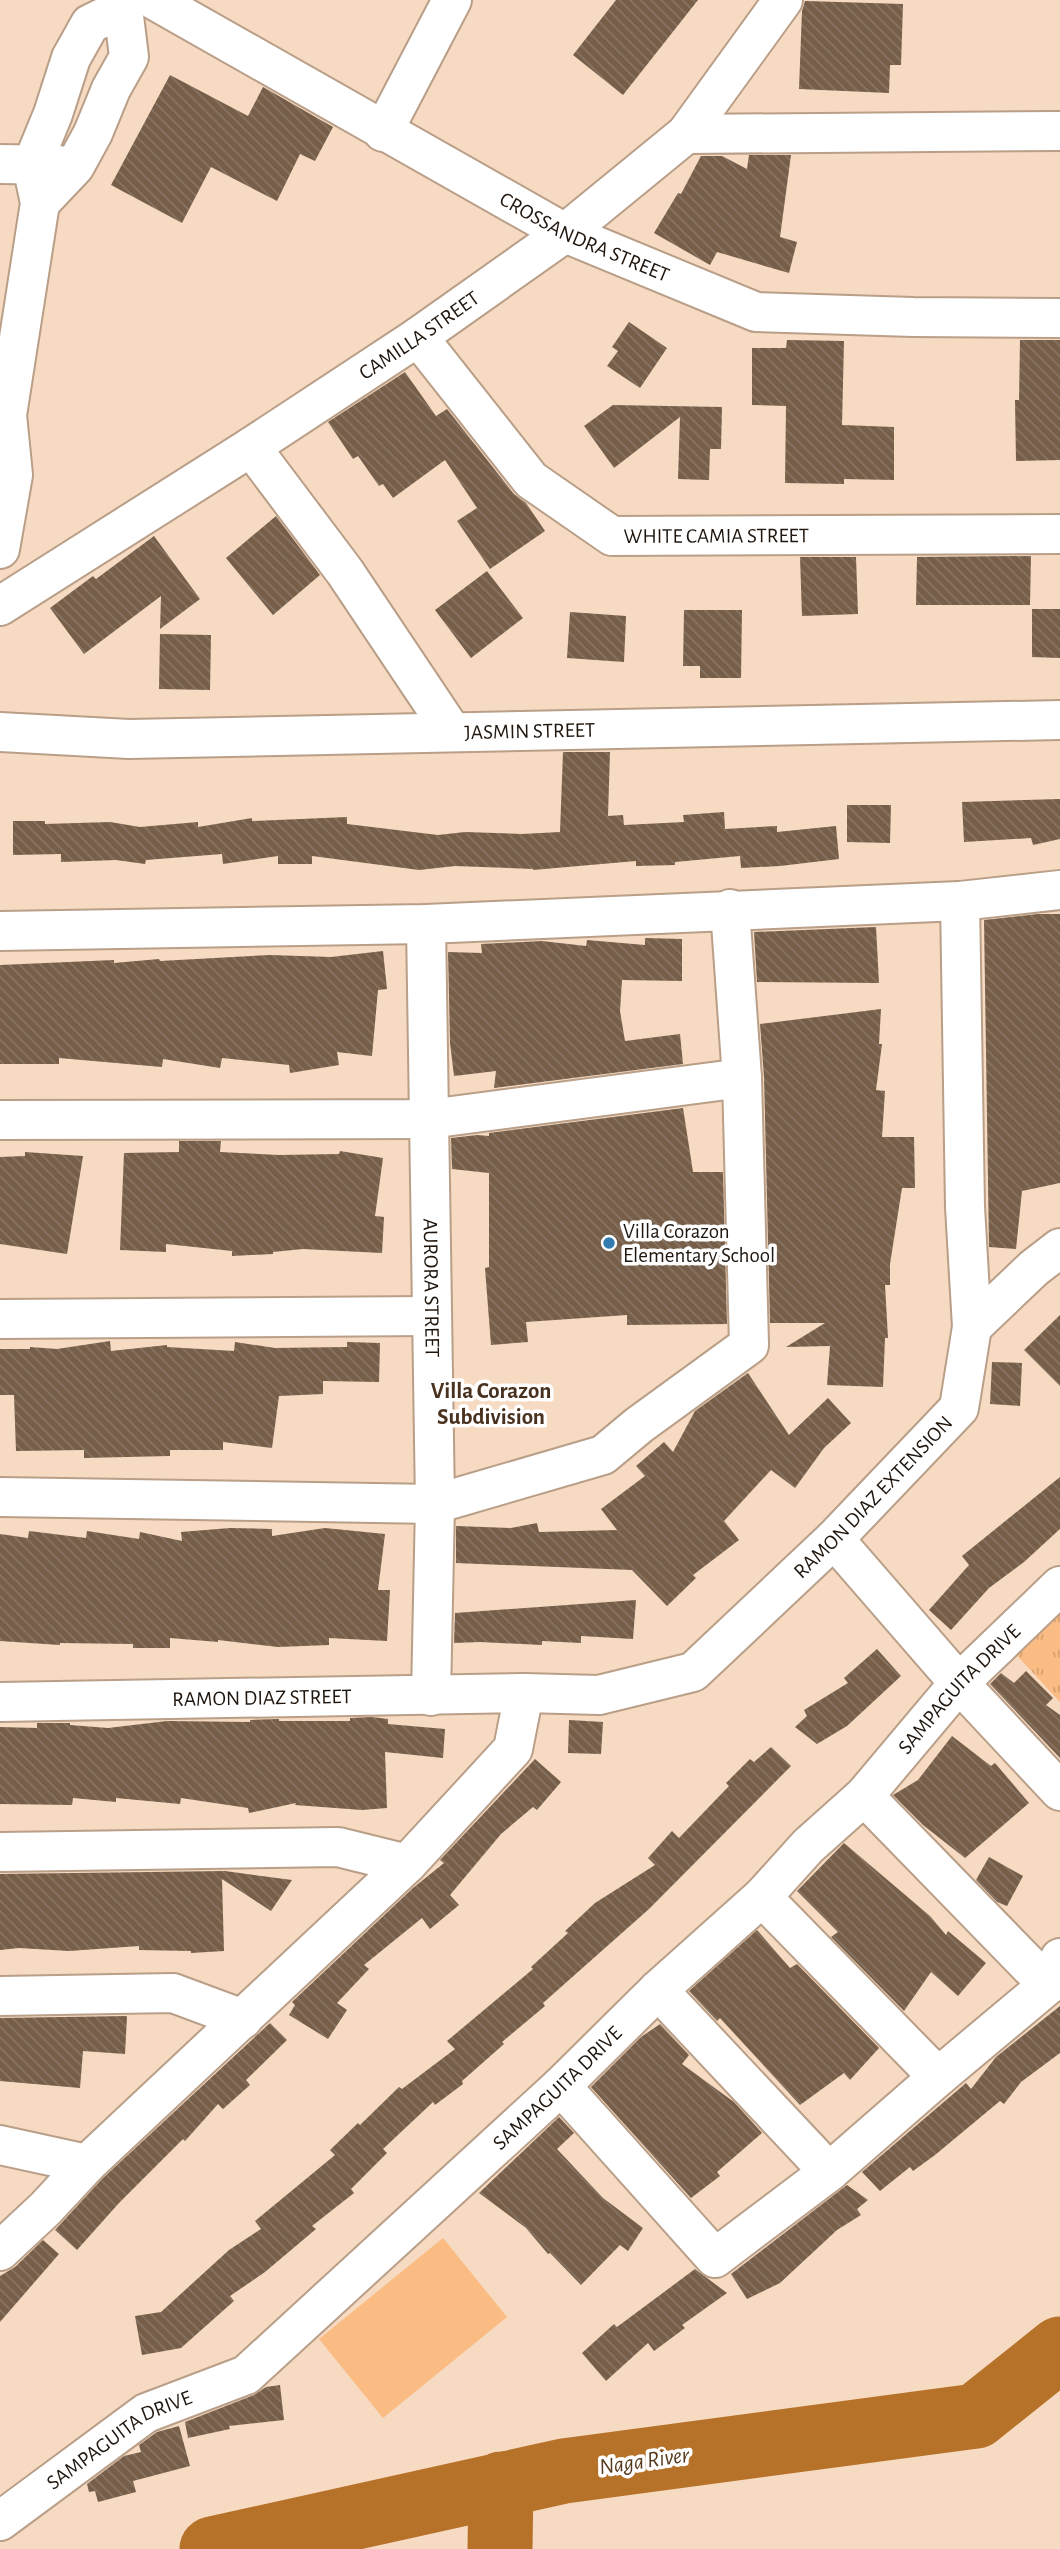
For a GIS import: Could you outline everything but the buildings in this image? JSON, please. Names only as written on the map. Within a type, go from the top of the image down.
[{"type":"street","points":[[383,132],[452,0]]},
{"type":"street","name":"CAMILLA STREET","points":[[0,606],[251,447],[418,337],[565,233],[686,134],[783,0]]},
{"type":"street","points":[[16,165],[53,114],[71,58],[90,24],[135,3]]},
{"type":"street","points":[[0,549],[13,475],[4,415],[40,203],[75,166],[93,133],[111,89],[129,57],[135,3]]},
{"type":"street","name":"CROSSANDRA STREET","points":[[135,3],[383,132],[565,233],[668,278],[757,312],[1060,318]]},
{"type":"street","points":[[686,134],[1060,131]]},
{"type":"street","points":[[16,165],[75,166]]},
{"type":"street","points":[[16,165],[40,203]]},
{"type":"street","name":"WHITE CAMIA STREET","points":[[418,337],[531,480],[612,536],[1060,534]]},
{"type":"street","points":[[251,447],[345,572],[452,732]]},
{"type":"street","name":"JASMIN STREET","points":[[0,732],[129,739],[1060,720]]},
{"type":"street","points":[[0,931],[426,923],[960,901],[1060,890]]},
{"type":"street","name":"RAMON DIAZ EXTENSION","points":[[524,1693],[599,1695],[693,1672],[834,1538],[959,1408],[972,1327],[965,1207],[960,901]]},
{"type":"street","points":[[0,1497],[435,1504],[603,1455],[639,1425],[749,1345],[742,1078],[730,909]]},
{"type":"street","name":"AURORA STREET","points":[[426,923],[435,1504],[431,1696]]},
{"type":"street","points":[[0,1120],[429,1119],[742,1078]]},
{"type":"street","points":[[972,1327],[1034,1268],[1060,1248]]},
{"type":"street","points":[[0,1319],[430,1316]]},
{"type":"street","points":[[834,1538],[959,1683],[1060,1791]]},
{"type":"street","name":"SAMPAGUITA DRIVE","points":[[0,2521],[146,2413],[246,2375],[561,2086],[658,1990],[762,1897],[808,1846],[864,1796],[959,1683],[1060,1586]]},
{"type":"street","points":[[0,2251],[45,2209],[87,2164],[407,1864],[513,1749],[524,1693]]},
{"type":"street","name":"RAMON DIAZ STREET","points":[[0,1702],[524,1693]]},
{"type":"street","points":[[561,2086],[715,2258],[829,2172],[1054,1972],[864,1796]]},
{"type":"street","points":[[0,1852],[338,1847],[407,1864]]},
{"type":"street","points":[[762,1897],[938,2077]]},
{"type":"street","points":[[658,1990],[829,2172]]},
{"type":"street","points":[[0,1996],[173,1993],[243,2019]]},
{"type":"street","points":[[0,2146],[87,2164]]},
{"type":"green space","points":[[1060,1602],[1060,1702],[1011,1649]]},
{"type":"green space","points":[[443,2238],[507,2317],[383,2418],[319,2339]]},
{"type":"waterway","name":"Naga River","points":[[212,2549],[564,2471],[976,2416],[1060,2349]]},
{"type":"waterway","points":[[500,2549],[501,2484]]},
{"type":"place","name":"Villa Corazon Elementary School","points":[[609,1243]]},
{"type":"district","name":"Villa Corazon Subdivision","points":[[491,1403]]}]
